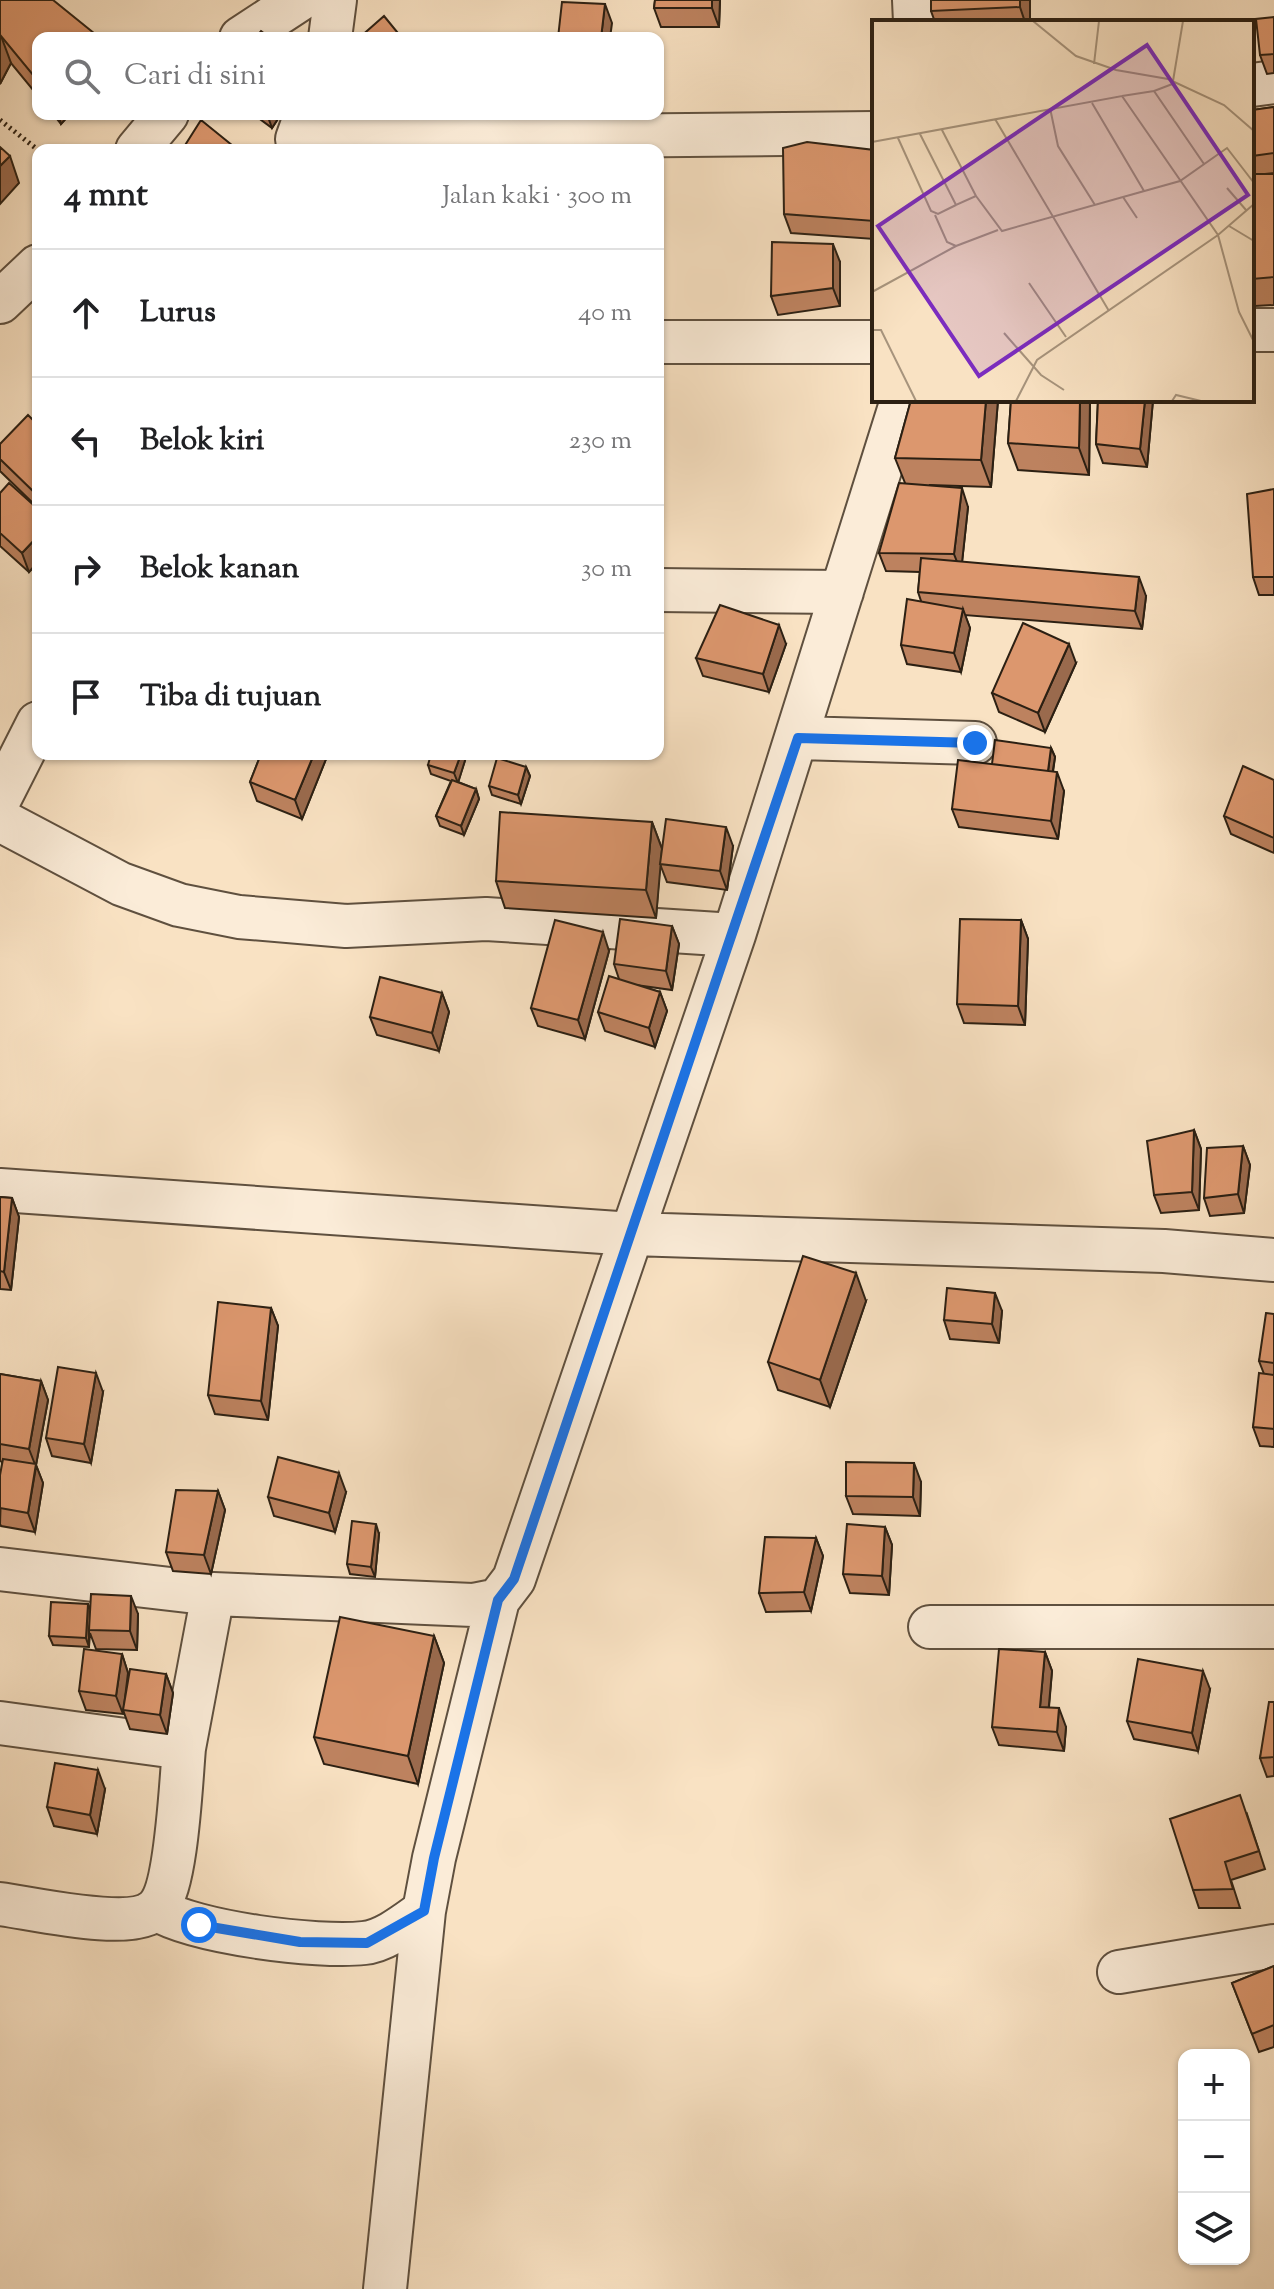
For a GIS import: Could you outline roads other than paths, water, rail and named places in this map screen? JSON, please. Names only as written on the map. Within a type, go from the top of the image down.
[{"type":"street","points":[[250,32],[299,0]]},
{"type":"street","points":[[331,32],[335,0]]},
{"type":"street","points":[[914,0],[915,20]]},
{"type":"street","points":[[1254,85],[1274,82]]},
{"type":"street","points":[[142,144],[162,120]]},
{"type":"street","points":[[298,134],[872,133]]},
{"type":"street","points":[[0,302],[32,272]]},
{"type":"street","points":[[664,342],[872,342]]},
{"type":"street","points":[[385,2289],[401,2104],[424,1911],[434,1858],[498,1600],[514,1579],[734,935],[901,402]]},
{"type":"street","points":[[664,590],[842,592]]},
{"type":"street","points":[[0,798],[32,735]]},
{"type":"street","points":[[798,738],[975,743]]},
{"type":"street","points":[[0,820],[121,884],[179,905],[239,917],[346,926],[486,919],[734,935]]},
{"type":"street","points":[[0,1190],[632,1234],[1164,1251],[1274,1260]]},
{"type":"street","points":[[0,1569],[213,1594],[473,1605],[498,1600]]},
{"type":"street","points":[[0,1904],[122,1920],[143,1916],[156,1909],[165,1890],[173,1856],[184,1748],[213,1594]]},
{"type":"street","points":[[930,1627],[1274,1627]]},
{"type":"street","points":[[0,1723],[184,1748]]},
{"type":"street","points":[[156,1909],[199,1925],[300,1942],[367,1943],[424,1911]]},
{"type":"street","points":[[1119,1972],[1274,1946]]}]
